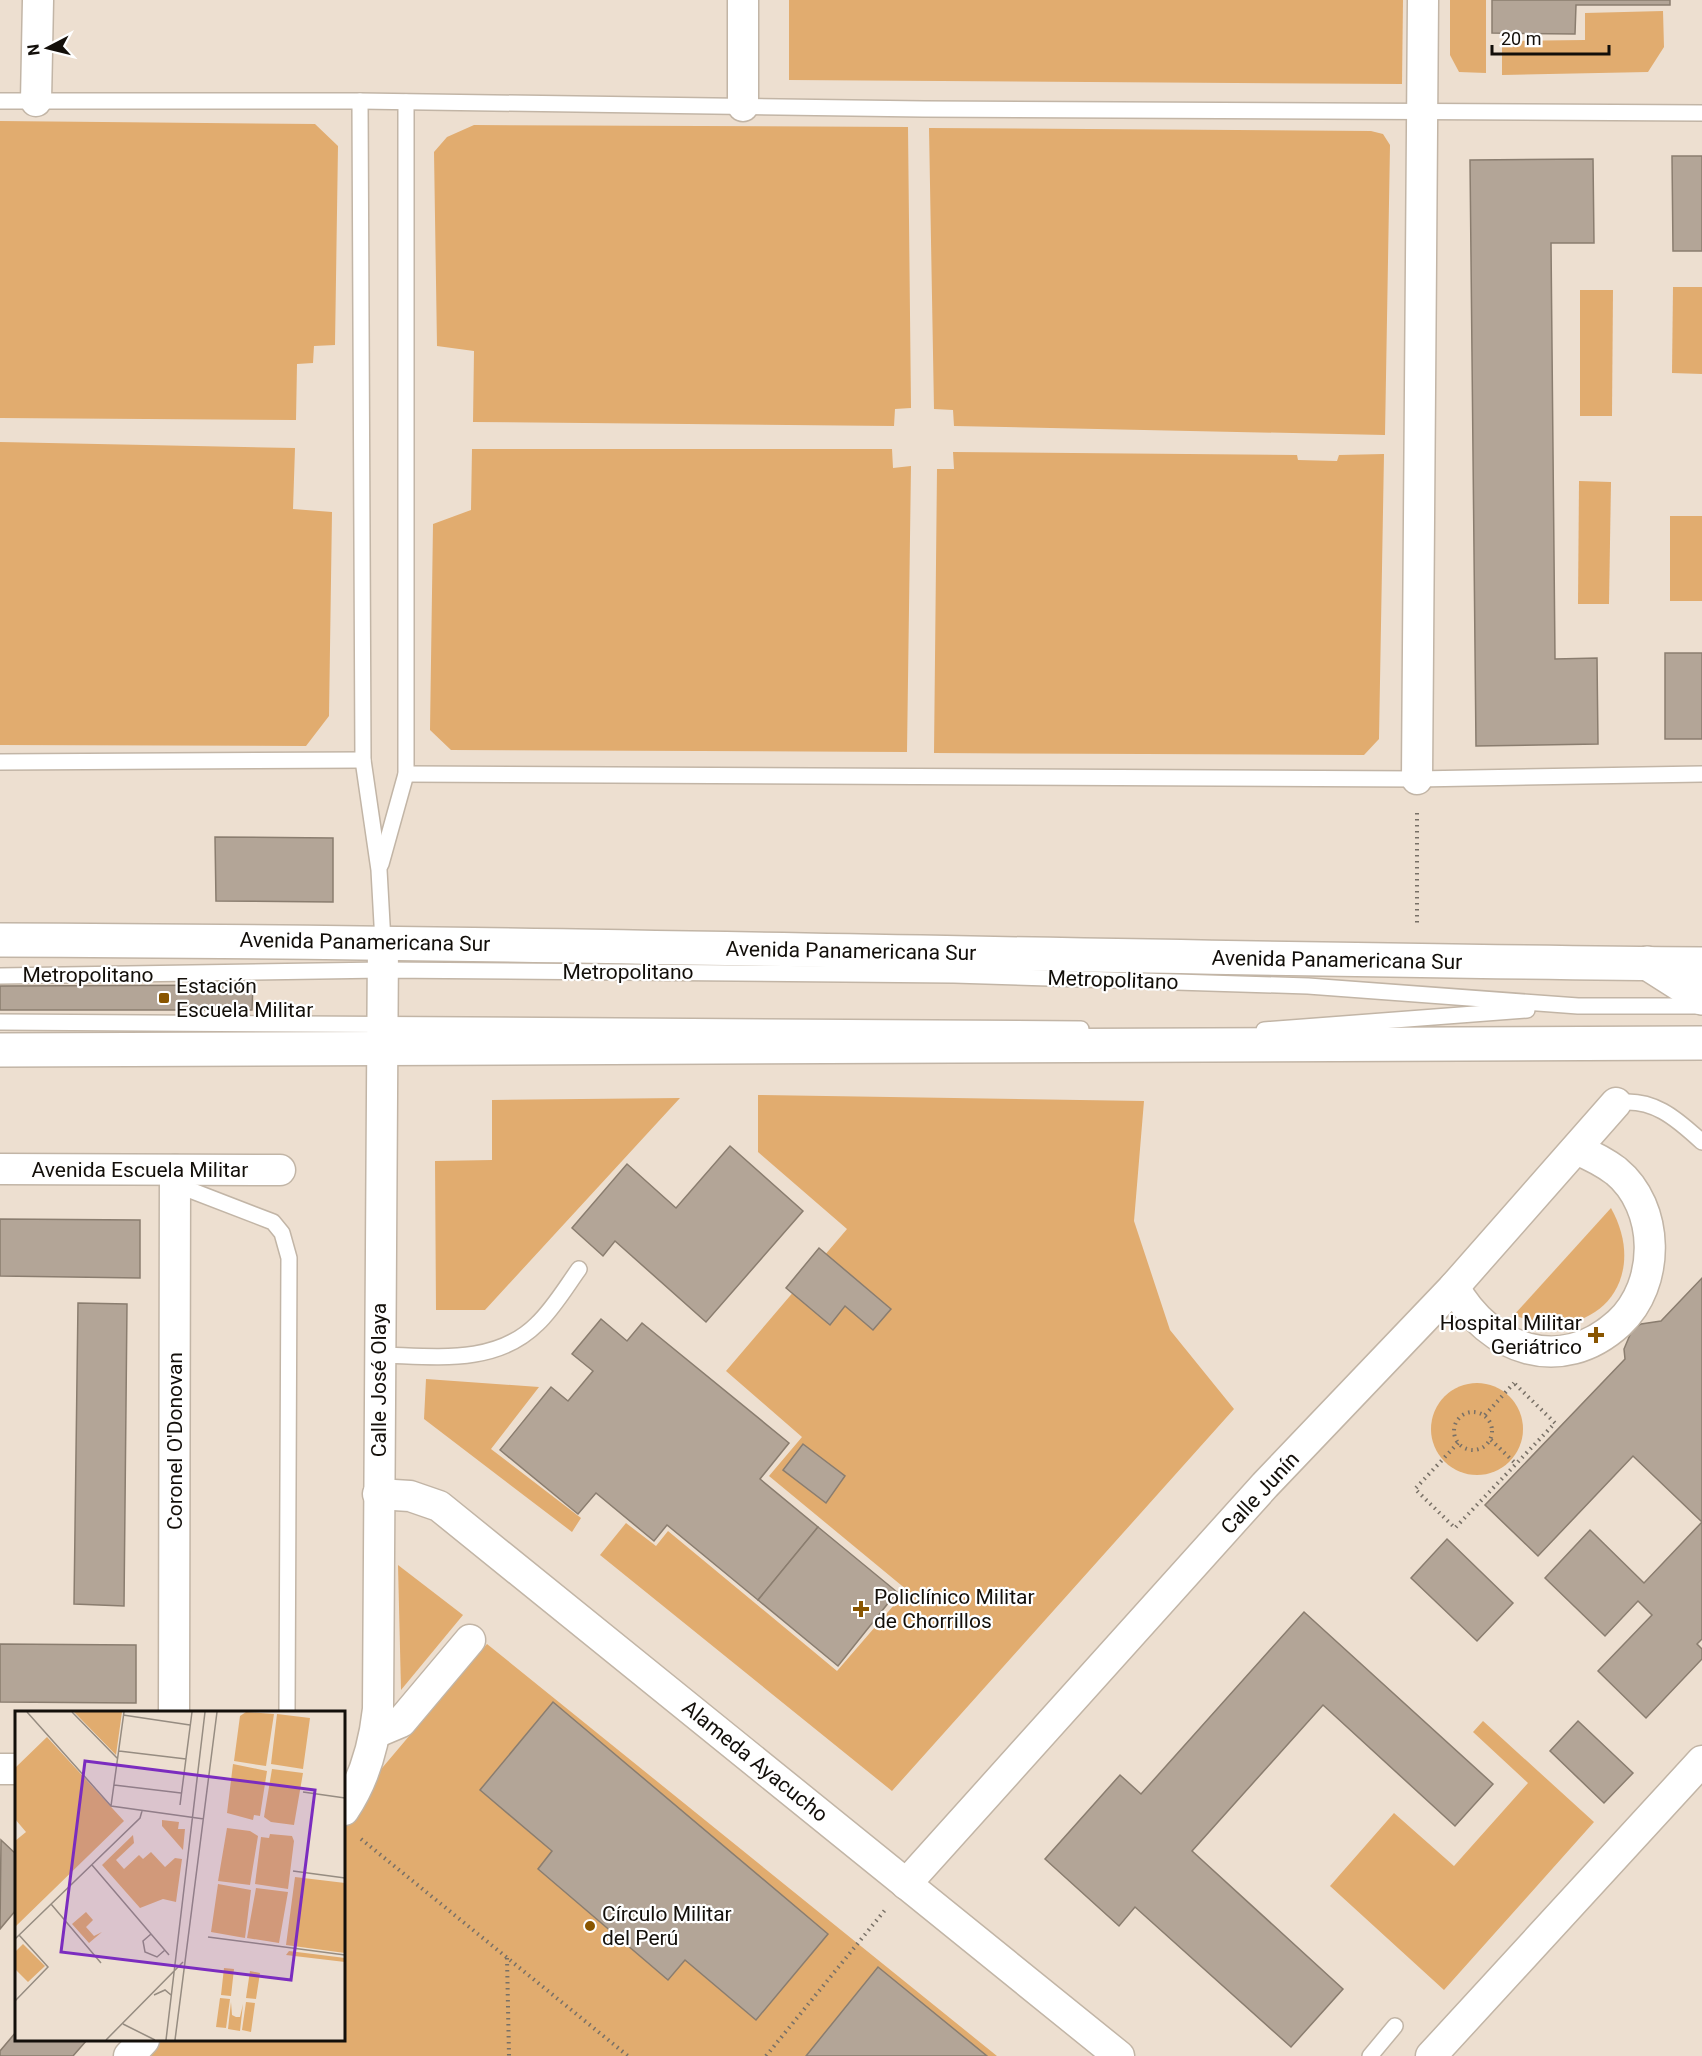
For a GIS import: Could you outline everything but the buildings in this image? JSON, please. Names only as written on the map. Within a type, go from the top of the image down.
[{"type":"main road","name":"Avenida Panamericana Sur","points":[[0,940],[383,956],[1702,964]]},
{"type":"main road","points":[[1647,963],[1702,998]]},
{"type":"main road","points":[[0,1050],[382,1036],[1702,1043]]},
{"type":"street","points":[[36,101],[38,0]]},
{"type":"street","points":[[743,0],[743,106]]},
{"type":"street","points":[[1417,779],[1423,0]]},
{"type":"street","name":"Calle José Olaya","points":[[348,1821],[353,1774],[371,1756],[378,1709],[383,956]]},
{"type":"street","name":"Calle Junín","points":[[906,1884],[1265,1485],[1454,1287],[1616,1104]]},
{"type":"street","points":[[1454,1287],[1465,1306],[1479,1323],[1497,1337],[1517,1346],[1538,1350],[1560,1350],[1582,1345],[1620,1322],[1634,1304],[1645,1282],[1650,1251],[1644,1211],[1633,1190],[1617,1172],[1598,1158],[1575,1149]]},
{"type":"street","name":"Avenida Escuela Militar","points":[[0,1169],[176,1177],[280,1170]]},
{"type":"street","name":"Coronel O'Donovan","points":[[174,1711],[176,1177]]},
{"type":"street","name":"Alameda Ayacucho","points":[[378,1494],[410,1496],[440,1506],[1119,2056]]},
{"type":"street","points":[[375,1733],[401,1722],[470,1640]]},
{"type":"street","points":[[1431,2056],[1702,1761]]},
{"type":"street","points":[[129,2056],[143,2041]]},
{"type":"lane","points":[[0,101],[360,101],[1702,113]]},
{"type":"lane","points":[[360,101],[363,760],[379,870],[383,956]]},
{"type":"lane","points":[[379,870],[406,774],[405,102]]},
{"type":"lane","points":[[0,762],[363,760]]},
{"type":"lane","points":[[406,774],[926,779],[1417,779],[1702,774]]},
{"type":"lane","name":"Metropolitano","points":[[0,976],[383,956],[1308,986],[1578,1006],[1702,1006]]},
{"type":"lane","name":"Metropolitano","points":[[1130,1030],[1249,1031],[1578,1006]]},
{"type":"lane","points":[[0,1022],[382,1036],[1095,1029]]},
{"type":"lane","points":[[1616,1104],[1630,1101],[1648,1104],[1674,1116],[1702,1142]]},
{"type":"lane","points":[[176,1177],[273,1222],[282,1233],[289,1258],[287,1711]]},
{"type":"lane","points":[[379,1355],[463,1355],[487,1353],[513,1344],[538,1324],[579,1269]]},
{"type":"lane","points":[[1370,2056],[1395,2026]]},
{"type":"path","points":[[1417,779],[1417,907]]},
{"type":"path","points":[[1458,1443],[1415,1489],[1455,1528],[1555,1423],[1482,1351],[1497,1337]]},
{"type":"path","points":[[1485,1415],[1514,1383]]},
{"type":"path","points":[[1472,1411],[1485,1415],[1493,1430],[1491,1440],[1484,1448],[1474,1451],[1458,1443],[1454,1431],[1456,1421],[1463,1414],[1472,1411]]},
{"type":"path","points":[[1491,1440],[1516,1464]]},
{"type":"path","points":[[348,1821],[507,1957],[628,2056]]},
{"type":"path","points":[[766,2056],[906,1884]]},
{"type":"path","points":[[507,1957],[509,2056]]},
{"type":"shaded area","points":[[789,0],[1403,0],[1402,84],[789,80]]},
{"type":"shaded area","points":[[1450,0],[1486,0],[1486,73],[1459,72],[1450,55]]},
{"type":"shaded area","points":[[1663,11],[1664,47],[1648,72],[1502,75],[1502,41],[1585,40],[1585,13]]},
{"type":"shaded area","points":[[0,121],[315,124],[338,146],[335,345],[314,346],[313,363],[297,364],[296,420],[0,418]]},
{"type":"shaded area","points":[[474,125],[908,127],[911,408],[895,409],[894,426],[473,422],[474,351],[437,346],[434,152],[447,137]]},
{"type":"shaded area","points":[[929,128],[1371,131],[1383,134],[1390,145],[1385,435],[954,426],[953,410],[934,409]]},
{"type":"shaded area","points":[[1673,287],[1702,287],[1702,374],[1672,373]]},
{"type":"shaded area","points":[[1580,290],[1613,290],[1612,416],[1580,416]]},
{"type":"shaded area","points":[[0,442],[295,448],[293,509],[332,512],[329,716],[306,746],[0,745]]},
{"type":"shaded area","points":[[472,449],[892,449],[893,468],[911,466],[907,752],[451,750],[430,730],[433,524],[471,510]]},
{"type":"shaded area","points":[[953,452],[1297,455],[1298,460],[1337,461],[1339,455],[1384,454],[1379,739],[1364,755],[934,753],[937,469],[954,469]]},
{"type":"shaded area","points":[[1579,481],[1611,482],[1609,604],[1578,604]]},
{"type":"shaded area","points":[[1670,516],[1702,516],[1702,601],[1670,601]]},
{"type":"shaded area","points":[[758,1095],[1144,1101],[1134,1221],[1170,1330],[1234,1409],[892,1791],[600,1555],[626,1523],[656,1546],[668,1531],[837,1671],[907,1590],[769,1476],[802,1437],[726,1371],[847,1229],[758,1152]]},
{"type":"shaded area","points":[[680,1098],[485,1310],[436,1310],[435,1161],[492,1160],[492,1100]]},
{"type":"shaded area","points":[[1611,1208],[1622,1235],[1624,1261],[1619,1283],[1607,1302],[1590,1315],[1568,1323],[1542,1323],[1514,1315]]},
{"type":"shaded area","points":[[426,1379],[539,1387],[491,1449],[581,1518],[572,1532],[424,1419]]},
{"type":"shaded area","points":[[1468,1383],[1486,1383],[1503,1390],[1516,1403],[1523,1420],[1523,1438],[1516,1455],[1503,1468],[1486,1475],[1468,1475],[1451,1468],[1438,1455],[1431,1438],[1431,1420],[1438,1403],[1451,1390]]},
{"type":"shaded area","points":[[398,1565],[463,1615],[401,1690]]},
{"type":"shaded area","name":"Círculo Militar del Perú","points":[[487,1644],[997,2056],[136,2056],[149,2041],[345,2041],[345,1812]]},
{"type":"shaded area","points":[[1483,1721],[1594,1822],[1444,1990],[1330,1886],[1394,1813],[1454,1866],[1528,1783],[1473,1732]]},
{"type":"place","name":"Estación Escuela Militar","points":[[164,998]]},
{"type":"place","name":"Hospital Militar Geriátrico","points":[[1596,1335]]},
{"type":"place","name":"Policlínico Militar de Chorrillos","points":[[861,1609]]},
{"type":"place","name":"Círculo Militar del Perú","points":[[590,1926]]}]
